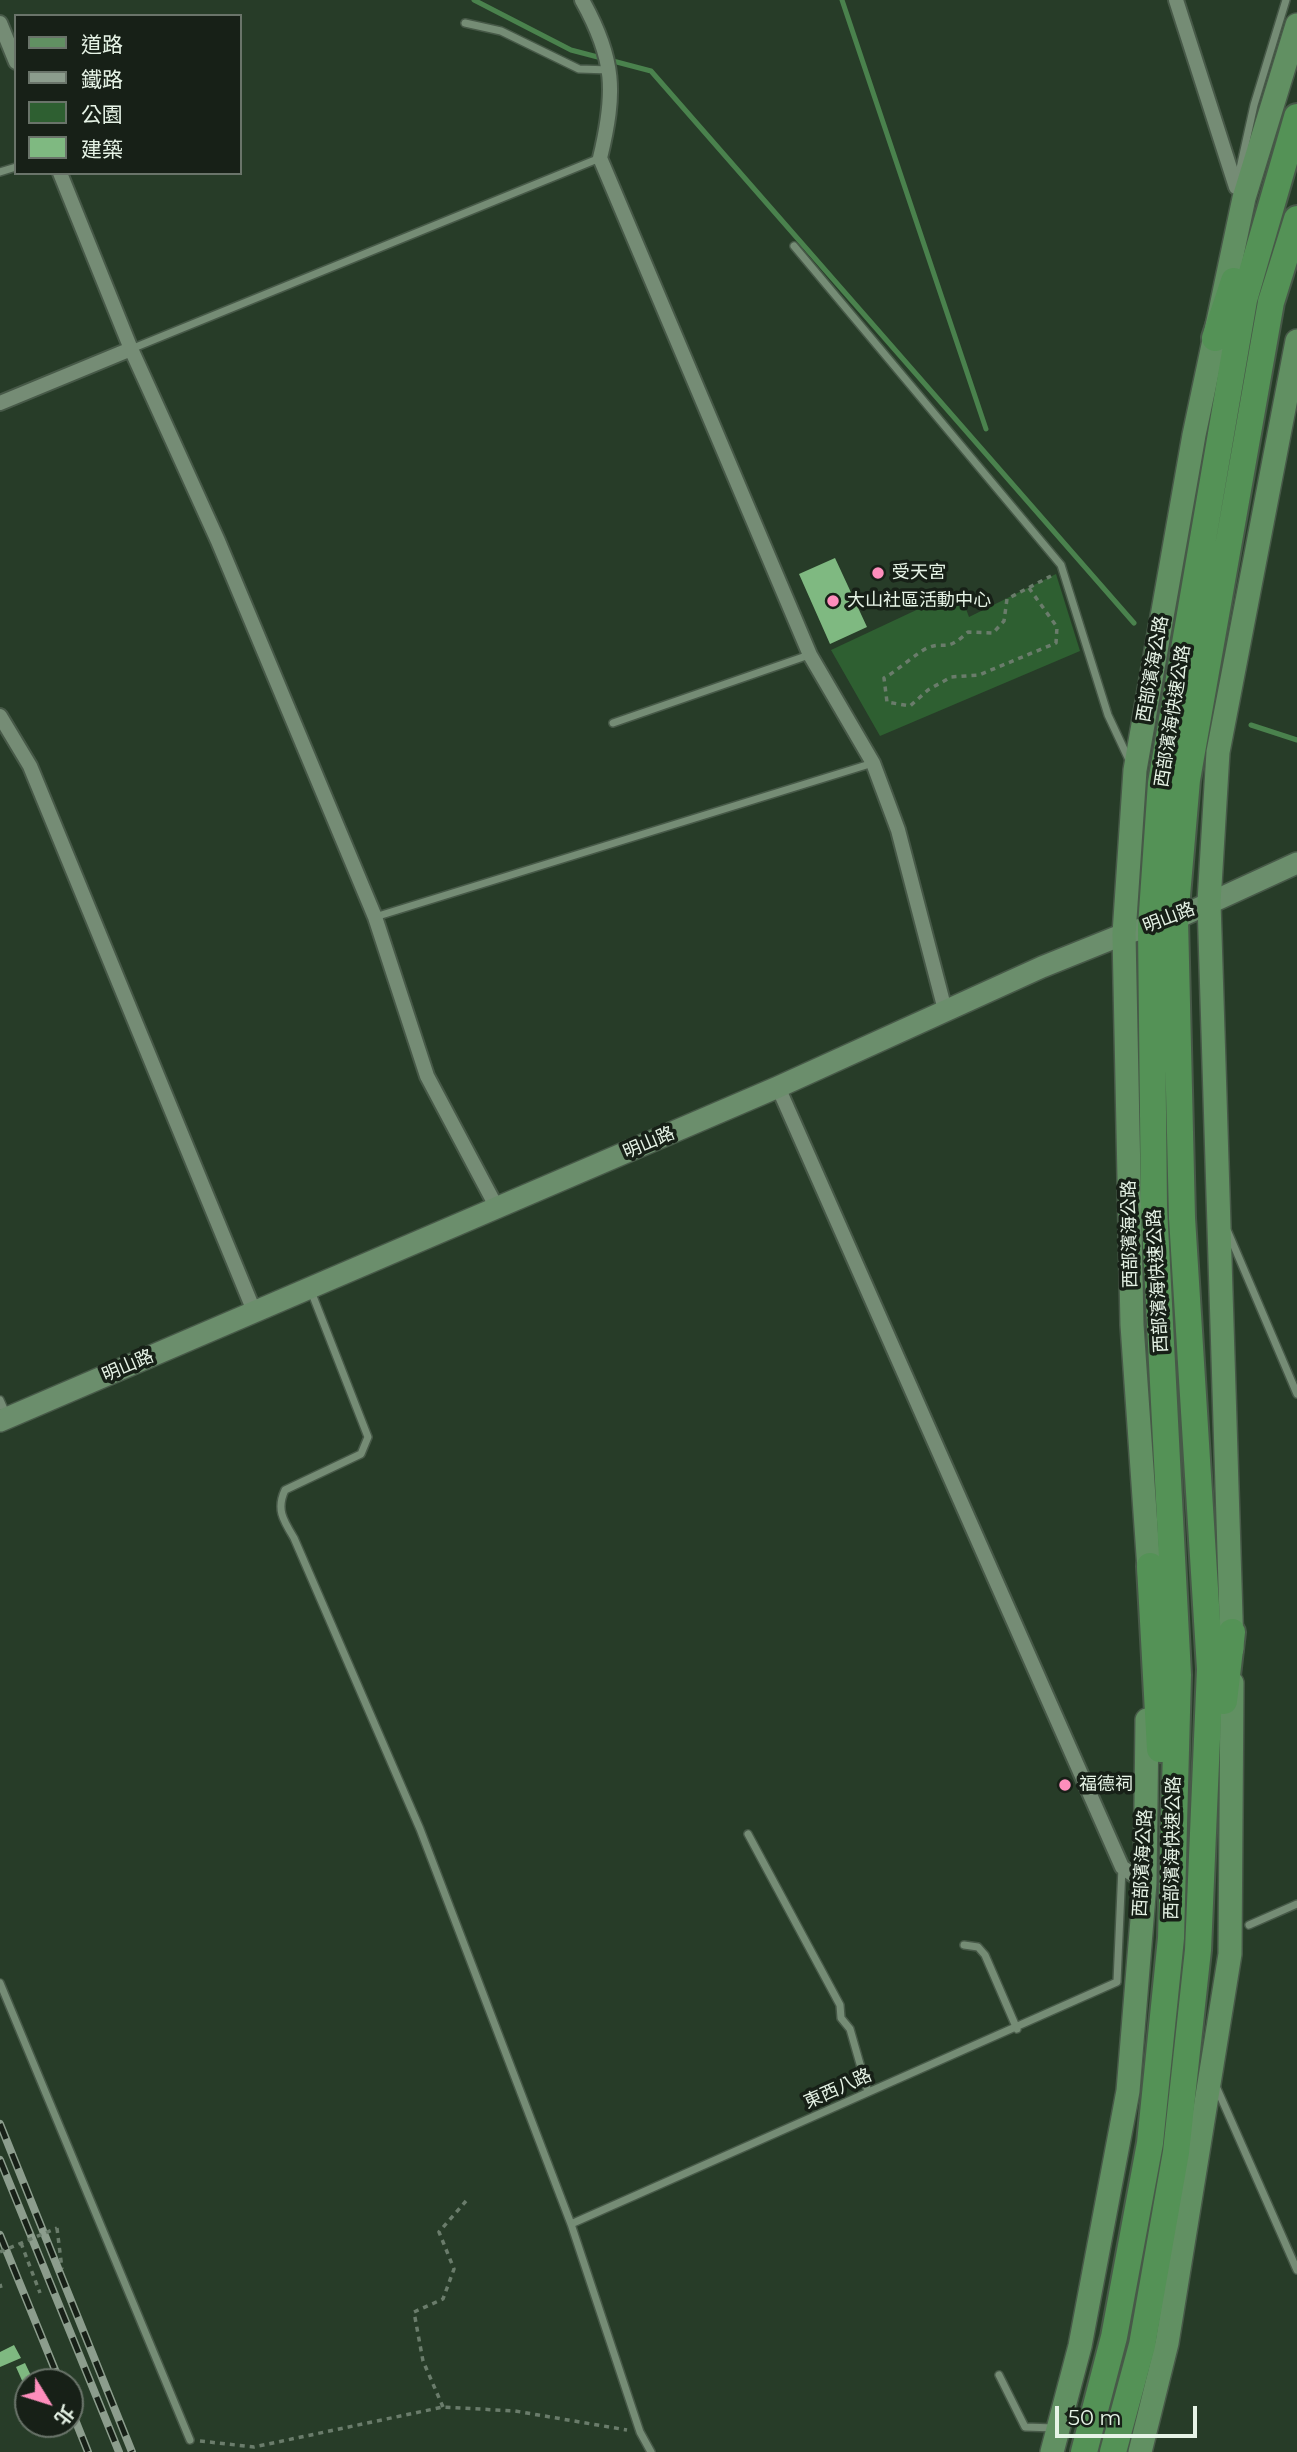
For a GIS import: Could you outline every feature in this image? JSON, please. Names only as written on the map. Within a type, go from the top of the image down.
[{"type":"highway","points":[[1215,338],[1297,101]]},
{"type":"highway","name":"西部濱海快速公路","points":[[1084,2452],[1114,2337],[1150,2143],[1171,1938],[1178,1675],[1154,1208],[1163,923],[1161,783],[1244,300],[1297,117]]},
{"type":"highway","name":"西部濱海快速公路","points":[[1113,2452],[1142,2345],[1177,2152],[1198,1950],[1210,1669],[1163,923],[1271,302],[1297,219]]},
{"type":"highway","points":[[1150,1566],[1171,1938]]},
{"type":"highway","points":[[1198,1950],[1232,1632]]},
{"type":"main road","name":"西部濱海公路","points":[[1052,2452],[1080,2346],[1128,2091],[1145,1883],[1150,1566],[1132,1325],[1124,933],[1135,772],[1194,435],[1244,198],[1297,25]]},
{"type":"main road","points":[[1140,2452],[1167,2343],[1230,1954],[1232,1632],[1221,1215],[1209,902],[1218,752],[1294,388],[1297,341]]},
{"type":"street","points":[[582,0],[600,33],[610,70],[611,94],[600,158],[810,655],[873,763],[898,830],[945,1010]]},
{"type":"street","points":[[1176,0],[1236,187]]},
{"type":"street","points":[[0,23],[14,57]]},
{"type":"street","points":[[61,175],[131,349],[218,541],[375,917],[427,1076],[497,1208]]},
{"type":"street","points":[[0,403],[131,349]]},
{"type":"street","points":[[0,716],[30,766],[254,1311]]},
{"type":"street","name":"明山路","points":[[3,1413],[310,1289],[778,1087],[945,1010],[1124,933],[1163,923],[1297,863]]},
{"type":"street","points":[[778,1087],[1122,1867],[1145,1883]]},
{"type":"lane","points":[[1229,271],[1236,187],[1254,105],[1286,0]]},
{"type":"lane","points":[[466,23],[501,31],[579,69],[610,70]]},
{"type":"lane","points":[[131,349],[600,158]]},
{"type":"lane","points":[[794,246],[909,380],[1063,571],[1108,715],[1135,772]]},
{"type":"lane","points":[[613,723],[810,655]]},
{"type":"lane","points":[[375,917],[873,763]]},
{"type":"lane","points":[[1221,1215],[1297,1394]]},
{"type":"lane","points":[[310,1289],[368,1437],[361,1454],[285,1490],[279,1504],[420,1829],[571,2224],[640,2432],[651,2452]]},
{"type":"lane","points":[[748,1834],[840,2005],[841,2018],[850,2029],[868,2092]]},
{"type":"lane","name":"東西八路","points":[[571,2224],[1017,2029],[1118,1982],[1122,1867]]},
{"type":"lane","points":[[1249,1925],[1297,1904]]},
{"type":"lane","points":[[964,1945],[978,1947],[985,1955],[1017,2029]]},
{"type":"lane","points":[[0,1983],[190,2440]]},
{"type":"lane","points":[[1212,2077],[1297,2270]]},
{"type":"lane","points":[[1287,2249],[1297,2244]]},
{"type":"lane","points":[[999,2375],[1026,2427],[1059,2428]]},
{"type":"path","points":[[1029,588],[1057,627],[1056,643],[979,675],[951,677],[928,690],[910,706],[887,702],[884,678],[904,667],[927,648],[952,647],[968,632],[993,633],[1004,621],[1007,599],[1029,588],[1063,571]]},
{"type":"path","points":[[443,2407],[423,2361],[415,2312],[443,2300],[454,2269],[439,2232],[466,2201]]},
{"type":"path","points":[[0,2252],[57,2228],[62,2269]]},
{"type":"path","points":[[21,2243],[40,2293]]},
{"type":"path","points":[[190,2440],[254,2447],[443,2407],[516,2411],[640,2432]]},
{"type":"green space","points":[[1056,574],[1080,651],[880,736],[831,650],[959,590],[969,617]]},
{"type":"building","name":"大山社區活動中心","points":[[835,558],[867,627],[830,644],[799,574]]},
{"type":"building","points":[[14,2345],[21,2358],[0,2367],[0,2352]]},
{"type":"building","points":[[25,2363],[27,2368],[16,2368]]},
{"type":"waterway","points":[[474,0],[571,50],[651,71],[1134,623]]},
{"type":"waterway","points":[[842,0],[986,429]]},
{"type":"waterway","points":[[1251,725],[1297,740]]},
{"type":"railway","points":[[0,2124],[132,2452]]},
{"type":"railway","points":[[0,2160],[119,2452]]},
{"type":"railway","points":[[0,2235],[54,2368]]},
{"type":"railway","points":[[82,2438],[88,2452]]},
{"type":"place","name":"受天宮","points":[[878,573]]},
{"type":"place","name":"大山社區活動中心","points":[[833,601]]},
{"type":"place","name":"福德祠","points":[[1065,1785]]}]
